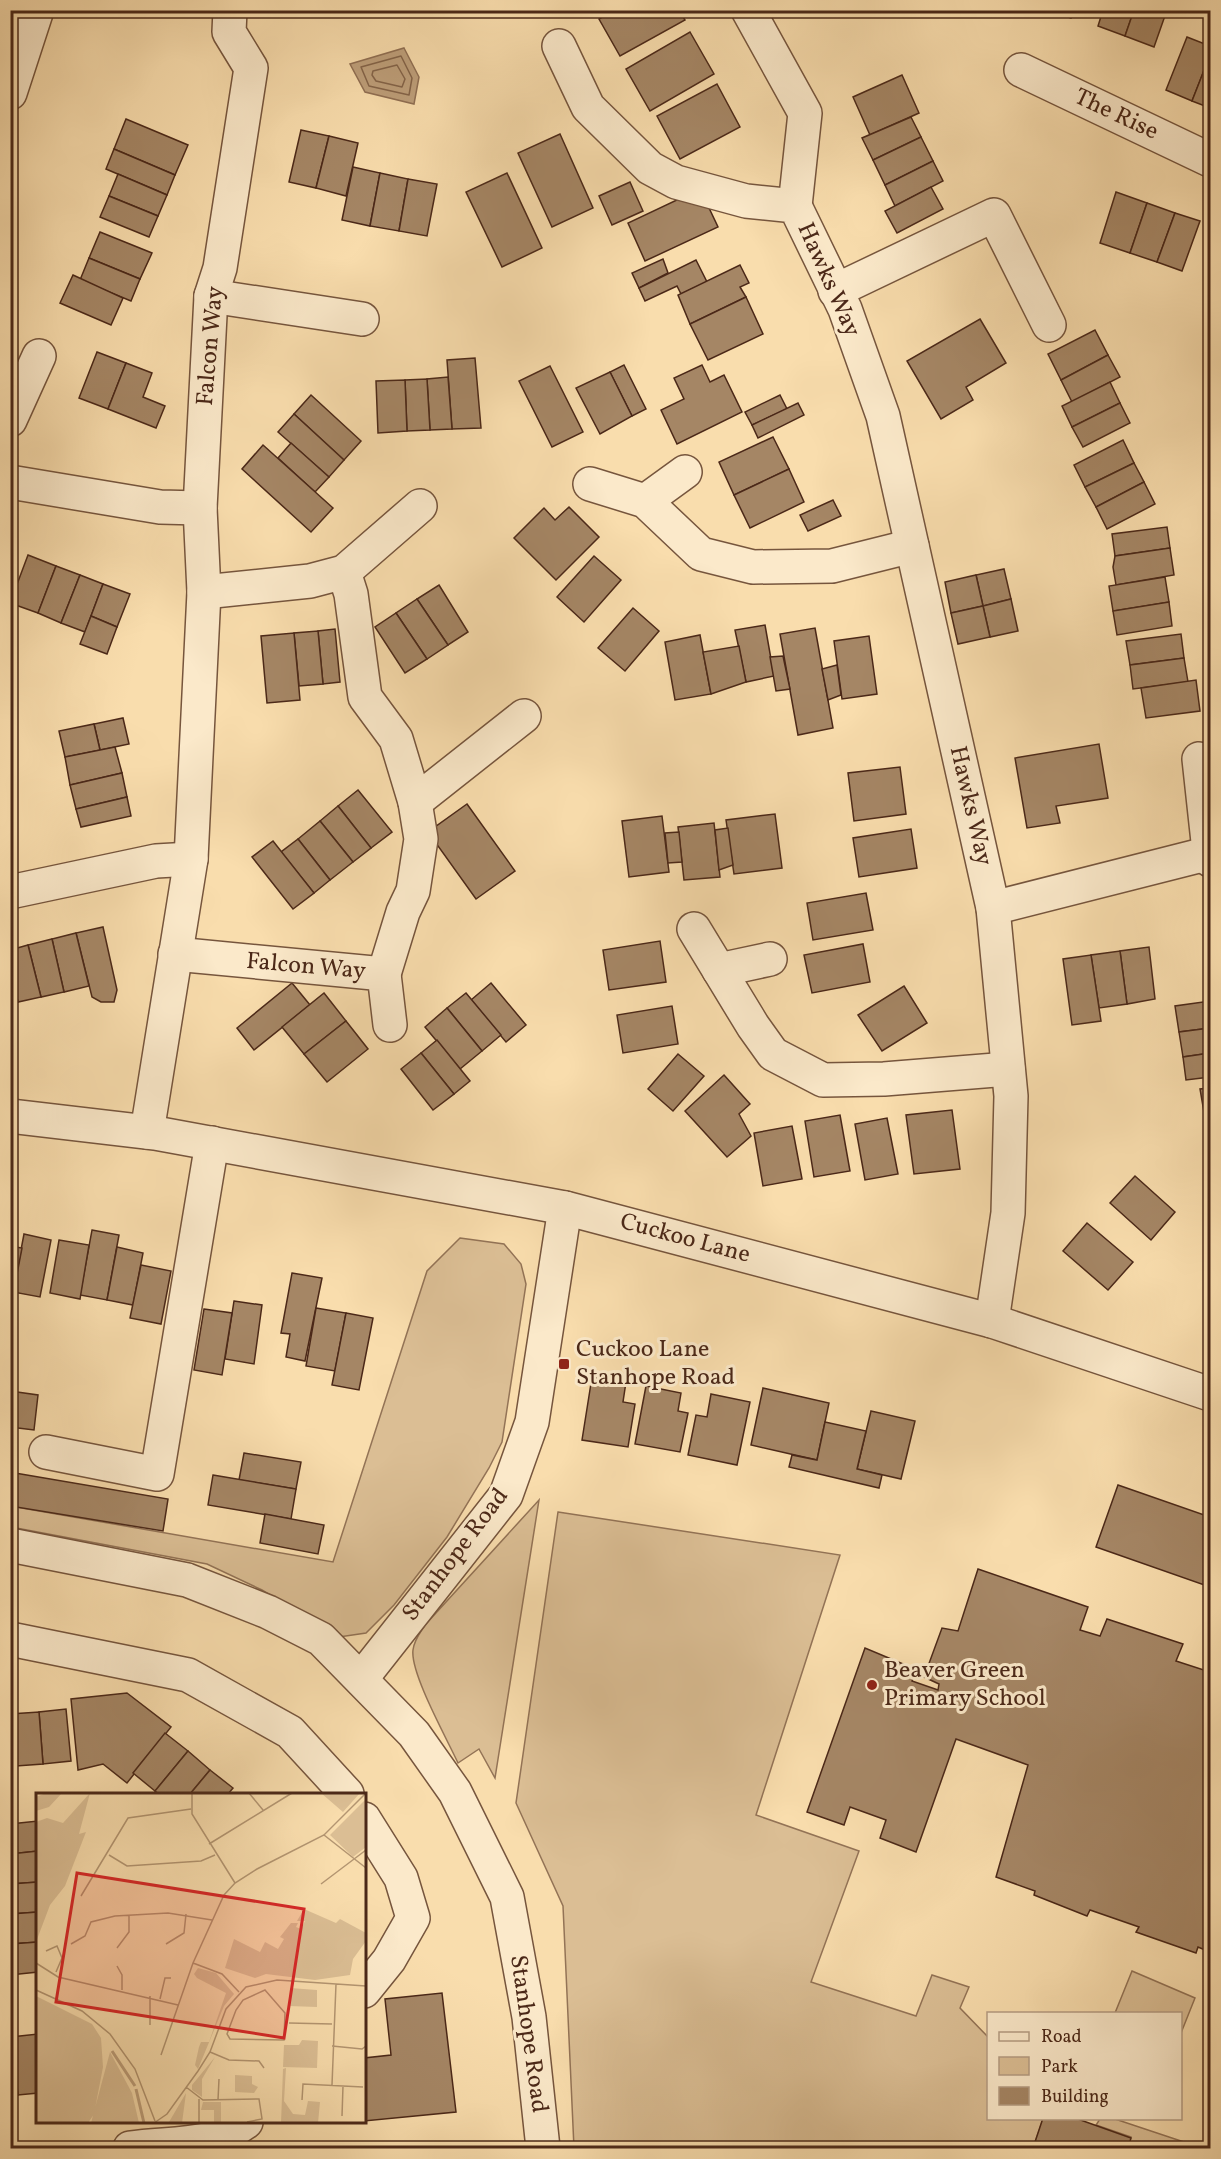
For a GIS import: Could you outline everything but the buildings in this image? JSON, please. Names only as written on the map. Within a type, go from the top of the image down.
[{"type":"street","points":[[10,93],[37,10]]},
{"type":"street","name":"Falcon Way","points":[[147,1132],[191,859],[204,592],[200,508],[211,296],[220,268],[251,68],[229,32],[230,10]]},
{"type":"street","points":[[748,10],[805,113],[795,207]]},
{"type":"street","name":"Hawks Way","points":[[559,46],[588,107],[650,168],[676,182],[746,201],[795,207],[845,309],[883,416],[993,908],[1011,1096],[1008,1214],[992,1320]]},
{"type":"street","name":"The Rise","points":[[1021,70],[1210,160]]},
{"type":"street","points":[[835,291],[994,215],[1049,325]]},
{"type":"street","points":[[211,296],[362,319]]},
{"type":"street","points":[[10,420],[39,356]]},
{"type":"street","points":[[645,501],[685,472]]},
{"type":"street","points":[[10,482],[160,507],[200,508]]},
{"type":"street","points":[[590,484],[645,501],[701,554],[753,567],[832,566],[912,546]]},
{"type":"street","points":[[204,592],[310,581],[344,572],[420,506]]},
{"type":"street","points":[[344,572],[351,594],[365,698],[396,739],[415,802],[421,839],[413,891],[403,912],[384,974]]},
{"type":"street","points":[[415,802],[524,716]]},
{"type":"street","points":[[1199,759],[1210,860]]},
{"type":"street","points":[[993,908],[1210,853]]},
{"type":"street","points":[[10,892],[156,861],[191,859]]},
{"type":"street","points":[[694,929],[773,1054],[823,1080],[884,1079],[1008,1069]]},
{"type":"street","name":"Falcon Way","points":[[175,954],[384,974],[390,1025]]},
{"type":"street","points":[[719,970],[770,959]]},
{"type":"street","name":"Cuckoo Lane","points":[[10,1116],[147,1132],[565,1208],[992,1320],[1210,1394]]},
{"type":"street","points":[[46,1452],[157,1474],[212,1143]]},
{"type":"street","name":"Stanhope Road","points":[[361,1679],[506,1495],[532,1422],[565,1208]]},
{"type":"street","name":"Stanhope Road","points":[[13,1552],[187,1580],[268,1612],[321,1639],[414,1734],[455,1792],[507,1897],[529,2017],[543,2148]]},
{"type":"street","points":[[10,1639],[188,1675],[290,1732],[346,1793]]},
{"type":"street","points":[[366,1822],[401,1878],[412,1918],[389,1960],[366,1989]]},
{"type":"street","points":[[130,2148],[229,2135],[244,2123]]},
{"type":"green space","points":[[460,1238],[504,1244],[521,1264],[526,1284],[502,1442],[447,1537],[394,1605],[366,1633],[339,1637],[262,1590],[207,1564],[11,1527],[10,1506],[333,1562],[427,1271]]},
{"type":"green space","points":[[539,1500],[495,1778],[479,1749],[458,1763],[423,1690],[417,1674],[413,1650],[425,1625]]},
{"type":"green space","points":[[558,1512],[840,1555],[756,1815],[859,1851],[811,1982],[916,2016],[932,1975],[969,1987],[960,2008],[987,2036],[987,2120],[1043,2120],[1033,2148],[574,2148],[563,1906],[516,1803]]},
{"type":"green space","points":[[1132,1971],[1195,1998],[1182,2030],[1182,2012],[1115,2012]]},
{"type":"green space","points":[[1099,2120],[1118,2120],[1202,2148],[1128,2148],[1131,2137],[1096,2125]]},
{"type":"water","points":[[404,48],[419,77],[414,104],[365,92],[350,64]]},
{"type":"place","name":"Cuckoo Lane Stanhope Road","points":[[564,1364]]},
{"type":"place","name":"Beaver Green Primary School","points":[[872,1685]]}]
